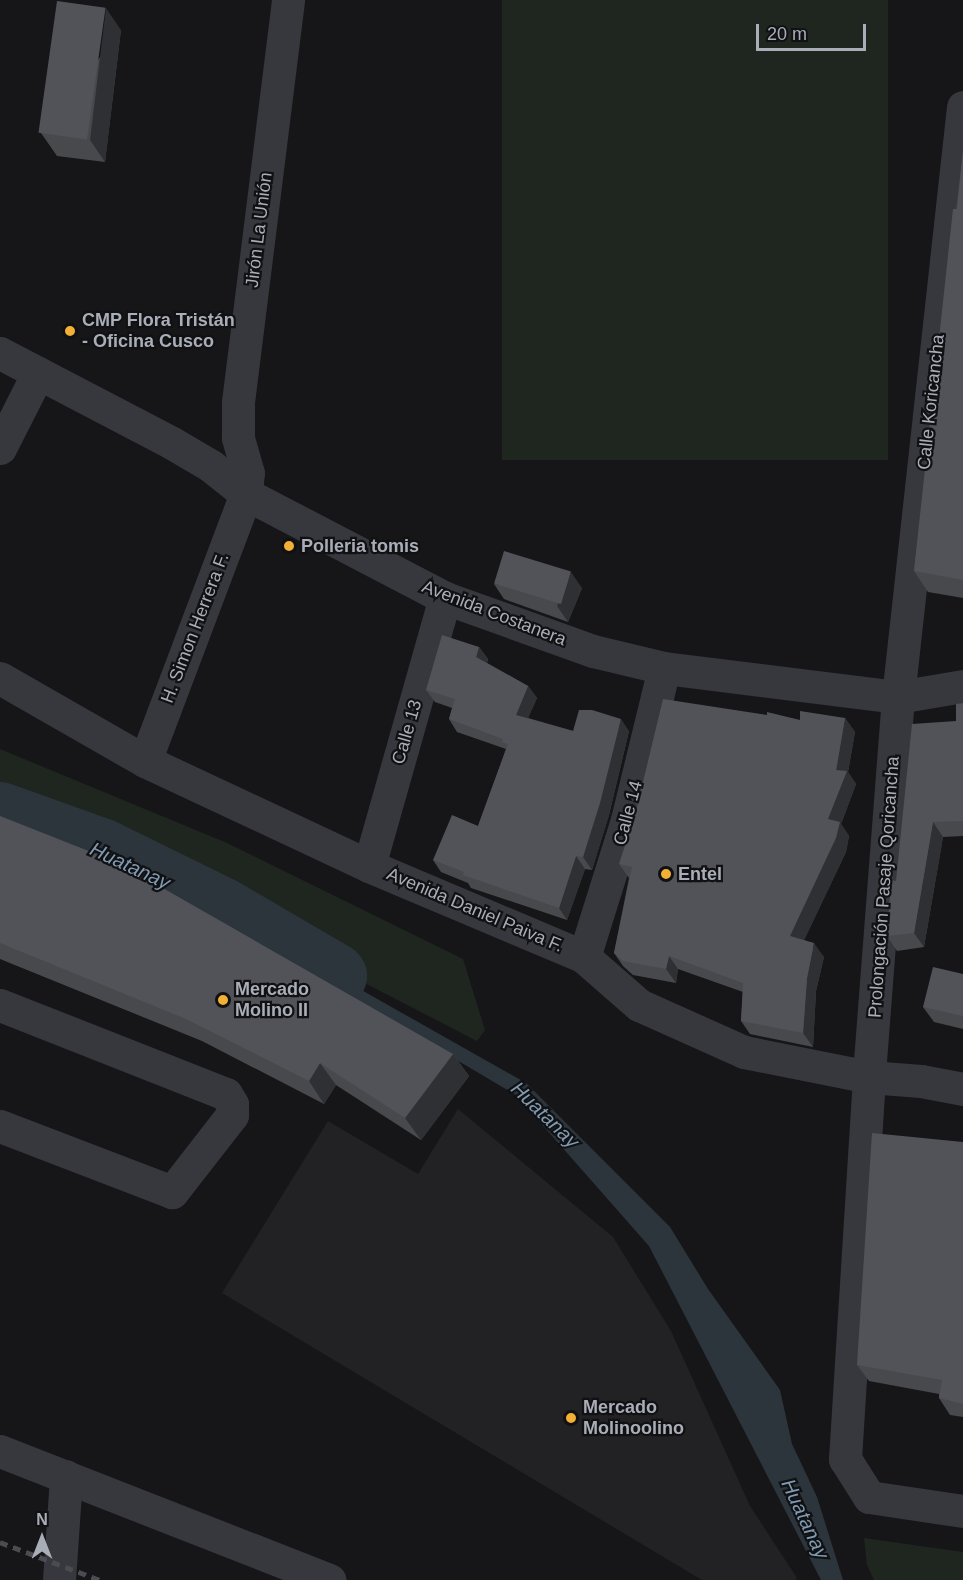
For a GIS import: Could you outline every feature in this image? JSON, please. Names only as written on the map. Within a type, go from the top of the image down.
[{"type":"street","name":"Jirón La Unión","points":[[246,494],[248,473],[238,437],[238,402],[288,0]]},
{"type":"street","name":"Calle Koricancha","points":[[898,697],[963,107]]},
{"type":"street","name":"Avenida Costanera","points":[[0,353],[172,443],[211,466],[246,494],[446,598],[593,651],[664,668],[898,697],[963,686]]},
{"type":"street","points":[[0,448],[38,373]]},
{"type":"street","name":"H. Simon Herrera F.","points":[[145,761],[246,494]]},
{"type":"street","name":"Calle 13","points":[[369,866],[446,598]]},
{"type":"street","name":"Calle 14","points":[[584,957],[627,820],[664,668]]},
{"type":"street","name":"Avenida Daniel Paiva F.","points":[[0,678],[145,761],[369,866],[584,957],[639,1005],[744,1052],[869,1077],[921,1081],[963,1089]]},
{"type":"street","name":"Prolongación Pasaje Qoricancha","points":[[898,697],[869,1077],[845,1459],[869,1497],[963,1511]]},
{"type":"street","points":[[0,1005],[226,1094],[232,1104],[232,1115],[171,1192],[0,1126]]},
{"type":"street","points":[[0,1450],[330,1580]]},
{"type":"street","points":[[59,1580],[66,1476]]},
{"type":"shaded area","points":[[502,0],[888,0],[888,460],[502,460]]},
{"type":"shaded area","points":[[0,749],[227,843],[463,959],[485,1030],[477,1041],[353,977],[241,908],[153,862],[0,801]]},
{"type":"shaded area","name":"Mercado Molinoolino","points":[[458,1109],[613,1237],[671,1331],[750,1506],[797,1578],[795,1580],[702,1580],[222,1293],[328,1121],[418,1174]]},
{"type":"shaded area","points":[[864,1538],[963,1552],[963,1580],[874,1580],[867,1565]]},
{"type":"water","points":[[0,810],[103,844],[526,1083],[670,1227],[708,1289],[780,1390],[792,1444],[817,1497],[843,1580],[821,1580],[649,1246],[516,1095],[169,890],[0,824]]},
{"type":"building","points":[[57,1],[106,8],[87,140],[38,133]]},
{"type":"building","points":[[963,151],[963,580],[914,571],[953,209],[957,209]]},
{"type":"building","points":[[504,551],[571,571],[561,604],[494,584]]},
{"type":"building","points":[[442,635],[479,647],[476,657],[528,686],[516,715],[573,731],[579,710],[592,710],[621,719],[600,803],[583,857],[576,856],[559,908],[463,875],[464,872],[433,860],[452,815],[478,826],[508,744],[502,742],[503,739],[449,719],[455,699],[426,690]]},
{"type":"building","points":[[663,699],[767,715],[767,712],[800,720],[800,711],[845,718],[836,770],[847,771],[828,819],[840,822],[836,838],[790,936],[814,943],[807,978],[803,1033],[741,1021],[743,983],[669,956],[666,969],[623,961],[614,953],[632,867],[619,864],[636,811]]},
{"type":"building","points":[[963,703],[963,821],[933,822],[914,933],[887,936],[891,880],[896,881],[912,724],[956,721],[956,704]]},
{"type":"building","name":"Mercado Molino II","points":[[0,816],[119,863],[453,1054],[405,1118],[320,1063],[309,1081],[186,1019],[0,943]]},
{"type":"building","points":[[933,967],[963,974],[963,1016],[923,1007]]},
{"type":"building","points":[[872,1133],[963,1142],[963,1404],[939,1398],[942,1380],[857,1365]]},
{"type":"waterway","name":"Huatanay","points":[[0,815],[103,852],[221,910],[334,976]]},
{"type":"railway","points":[[0,1542],[100,1580]]},
{"type":"place","name":"CMP Flora Tristán - Oficina Cusco","points":[[70,331]]},
{"type":"place","name":"Polleria tomis","points":[[289,546]]},
{"type":"place","name":"Entel","points":[[666,874]]},
{"type":"place","name":"Mercado Molino II","points":[[223,1000]]},
{"type":"place","name":"Mercado Molinoolino","points":[[571,1418]]}]
